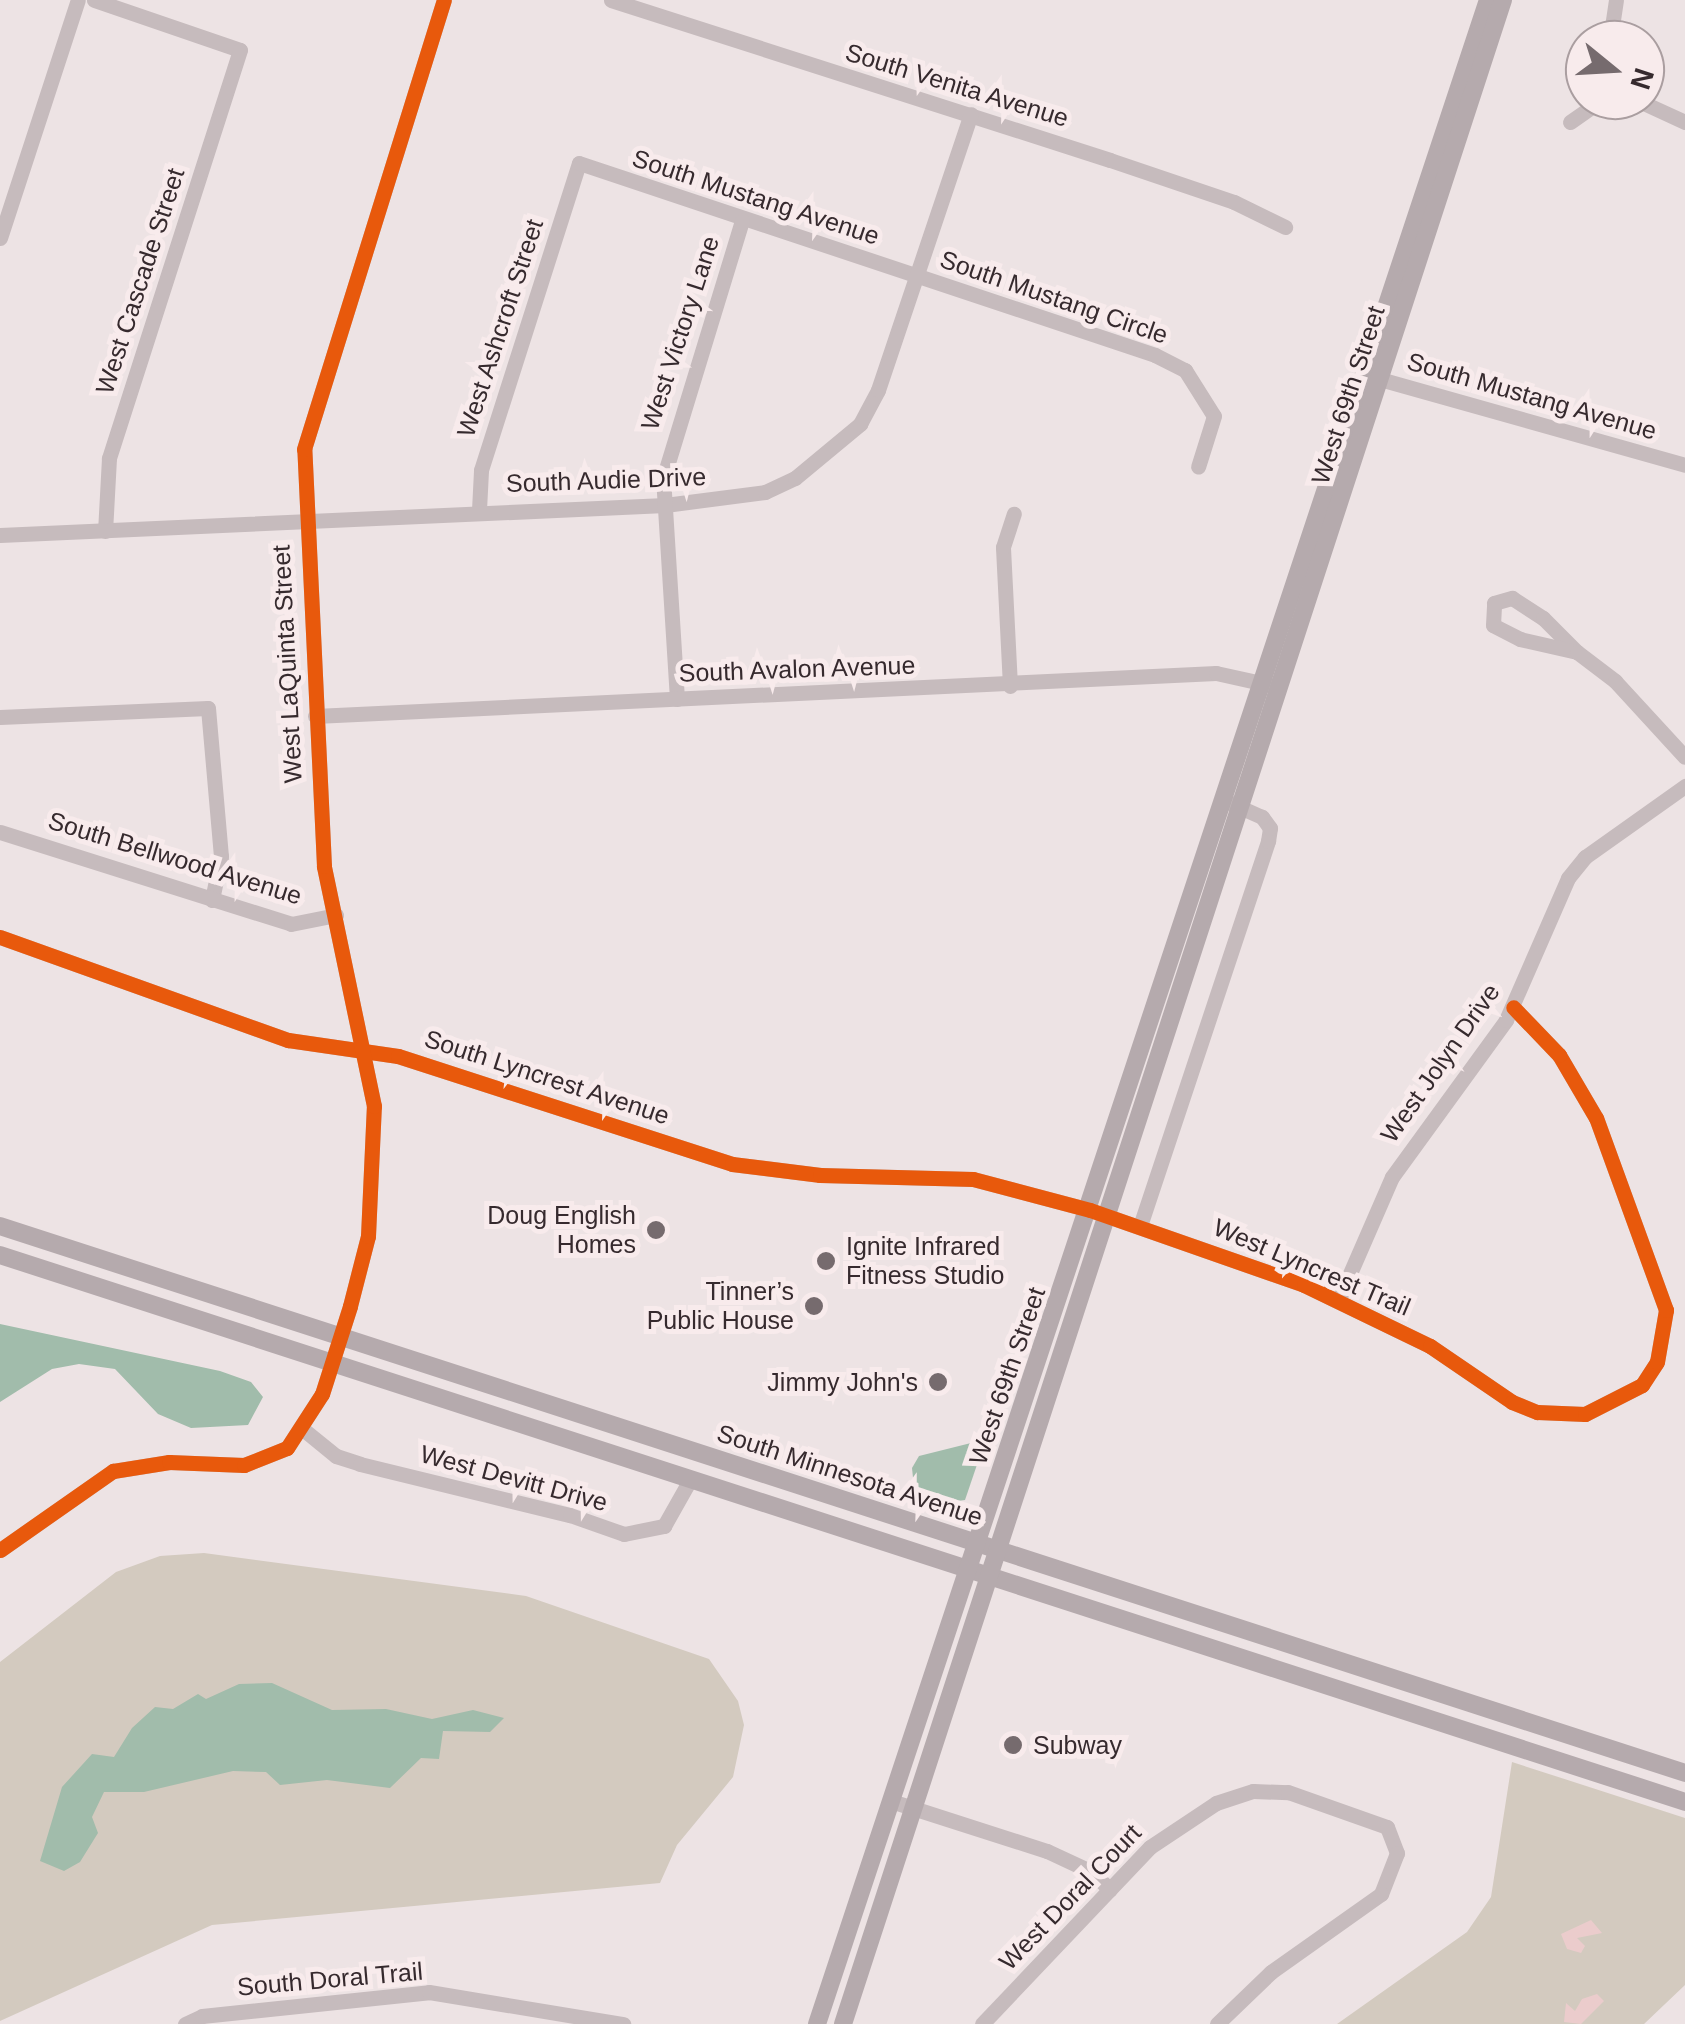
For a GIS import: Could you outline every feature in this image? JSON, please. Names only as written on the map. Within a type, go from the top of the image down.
[{"type":"main road","name":"West 69th Street","points":[[817,2024],[967,1570],[1271,686],[1372,377],[1488,0]]},
{"type":"main road","name":"West 69th Street","points":[[1372,377],[1503,0]]},
{"type":"main road","name":"West 69th Street","points":[[843,2024],[1111,1216],[1232,803]]},
{"type":"main road","name":"South Minnesota Avenue","points":[[0,1226],[1685,1772]]},
{"type":"main road","name":"South Minnesota Avenue","points":[[0,1255],[1685,1802]]},
{"type":"street","points":[[0,238],[78,0]]},
{"type":"street","name":"West Cascade Street","points":[[94,0],[240,50],[109,458],[105,531]]},
{"type":"street","name":"West LaQuinta Street","points":[[304,1430],[341,1336],[368,1236],[375,1170],[368,1051],[324,866],[304,449],[312,410],[444,0]]},
{"type":"street","name":"South Venita Avenue","points":[[611,0],[1234,202],[1285,228]]},
{"type":"street","name":"South Audie Drive","points":[[0,535],[479,510],[665,505],[766,492],[830,454],[860,424],[878,390],[971,114]]},
{"type":"street","name":"South Mustang Avenue","points":[[579,164],[916,276]]},
{"type":"street","name":"West Ashcroft Street","points":[[479,510],[481,470],[579,164]]},
{"type":"street","name":"West Victory Lane","points":[[677,699],[665,505],[667,457],[742,221]]},
{"type":"street","name":"South Mustang Circle","points":[[916,276],[1184,370],[1214,416],[1198,467]]},
{"type":"street","name":"South Mustang Avenue","points":[[1372,377],[1685,465]]},
{"type":"street","points":[[1010,686],[1003,547],[1014,514]]},
{"type":"street","points":[[1577,652],[1501,632],[1490,617],[1494,603],[1512,598],[1526,604],[1577,652],[1615,680],[1685,758]]},
{"type":"street","name":"South Avalon Avenue","points":[[315,716],[1010,686],[1216,673],[1271,686]]},
{"type":"street","points":[[0,717],[208,708],[221,856],[212,900]]},
{"type":"street","name":"West Jolyn Drive","points":[[1338,1301],[1392,1177],[1513,1006],[1568,878],[1586,858],[1685,786]]},
{"type":"street","points":[[1140,1226],[1268,841],[1270,828],[1262,817],[1232,803]]},
{"type":"street","name":"South Bellwood Avenue","points":[[0,832],[290,924],[336,915]]},
{"type":"street","name":"South Lyncrest Avenue","points":[[0,937],[288,1040],[368,1051],[487,1083],[732,1164],[820,1175],[973,1179],[1111,1216]]},
{"type":"street","name":"West Lyncrest Trail","points":[[1111,1216],[1338,1301],[1415,1338],[1482,1386],[1537,1412],[1564,1416],[1612,1406],[1642,1385],[1656,1362],[1666,1310],[1615,1159],[1559,1055],[1513,1006]]},
{"type":"street","points":[[0,1550],[113,1471],[138,1464],[221,1468],[268,1460],[304,1430]]},
{"type":"street","name":"West Devitt Drive","points":[[304,1430],[336,1456],[360,1464],[570,1514],[624,1534],[664,1526],[691,1478]]},
{"type":"street","name":"West Doral Court","points":[[982,2024],[1110,1890],[1184,1822],[1253,1791],[1332,1806],[1392,1834],[1397,1853],[1381,1894],[1271,1972],[1217,2024]]},
{"type":"street","points":[[891,1800],[1047,1851],[1092,1872],[1110,1890]]},
{"type":"street","name":"South Doral Trail","points":[[185,2024],[202,2016],[429,1992],[539,2014],[623,2024]]},
{"type":"street","name":"South Doral Trail","points":[[539,2014],[553,2024]]},
{"type":"shaded area","points":[[0,1324],[220,1371],[251,1382],[263,1397],[248,1425],[191,1428],[158,1414],[115,1369],[79,1364],[52,1369],[0,1402]]},
{"type":"shaded area","points":[[975,1442],[982,1450],[965,1500],[950,1502],[914,1487],[912,1468],[919,1456]]},
{"type":"shaded area","points":[[204,1553],[526,1596],[709,1659],[738,1701],[744,1725],[733,1777],[677,1845],[660,1883],[212,1925],[0,2021],[0,1662],[116,1572],[160,1556]]},
{"type":"shaded area","points":[[272,1683],[332,1710],[386,1709],[432,1719],[473,1710],[504,1718],[490,1732],[443,1731],[439,1759],[421,1758],[390,1788],[327,1780],[280,1785],[266,1772],[233,1771],[144,1792],[104,1792],[92,1817],[98,1833],[80,1862],[64,1871],[40,1861],[62,1787],[92,1754],[114,1757],[132,1728],[155,1707],[173,1709],[198,1694],[206,1699],[239,1684]]},
{"type":"shaded area","points":[[1512,1762],[1685,1818],[1685,1985],[1644,2024],[1337,2024],[1467,1932],[1491,1897]]},
{"type":"sand","points":[[1591,1920],[1602,1933],[1577,1938],[1585,1946],[1581,1953],[1567,1949],[1561,1934]]},
{"type":"sand","points":[[1597,1994],[1604,2001],[1581,2024],[1564,2022],[1566,2003],[1575,2011],[1582,1999]]},
{"type":"cycle path","points":[[0,1550],[113,1471],[169,1462],[244,1465],[287,1448],[322,1394],[350,1306],[368,1236],[374,1106],[324,866],[304,449],[444,0]]},
{"type":"cycle path","points":[[0,937],[288,1040],[398,1056],[732,1164],[820,1175],[973,1179],[1090,1210],[1304,1285],[1430,1346],[1512,1402],[1537,1412],[1585,1414],[1642,1385],[1657,1362],[1666,1310],[1596,1118],[1559,1055],[1513,1007]]},
{"type":"place","name":"Doug English Homes","points":[[656,1230]]},
{"type":"place","name":"Ignite Infrared Fitness Studio","points":[[826,1261]]},
{"type":"place","name":"Tinner’s Public House","points":[[814,1306]]},
{"type":"place","name":"Jimmy John's","points":[[938,1382]]},
{"type":"place","name":"Subway","points":[[1013,1745]]}]
